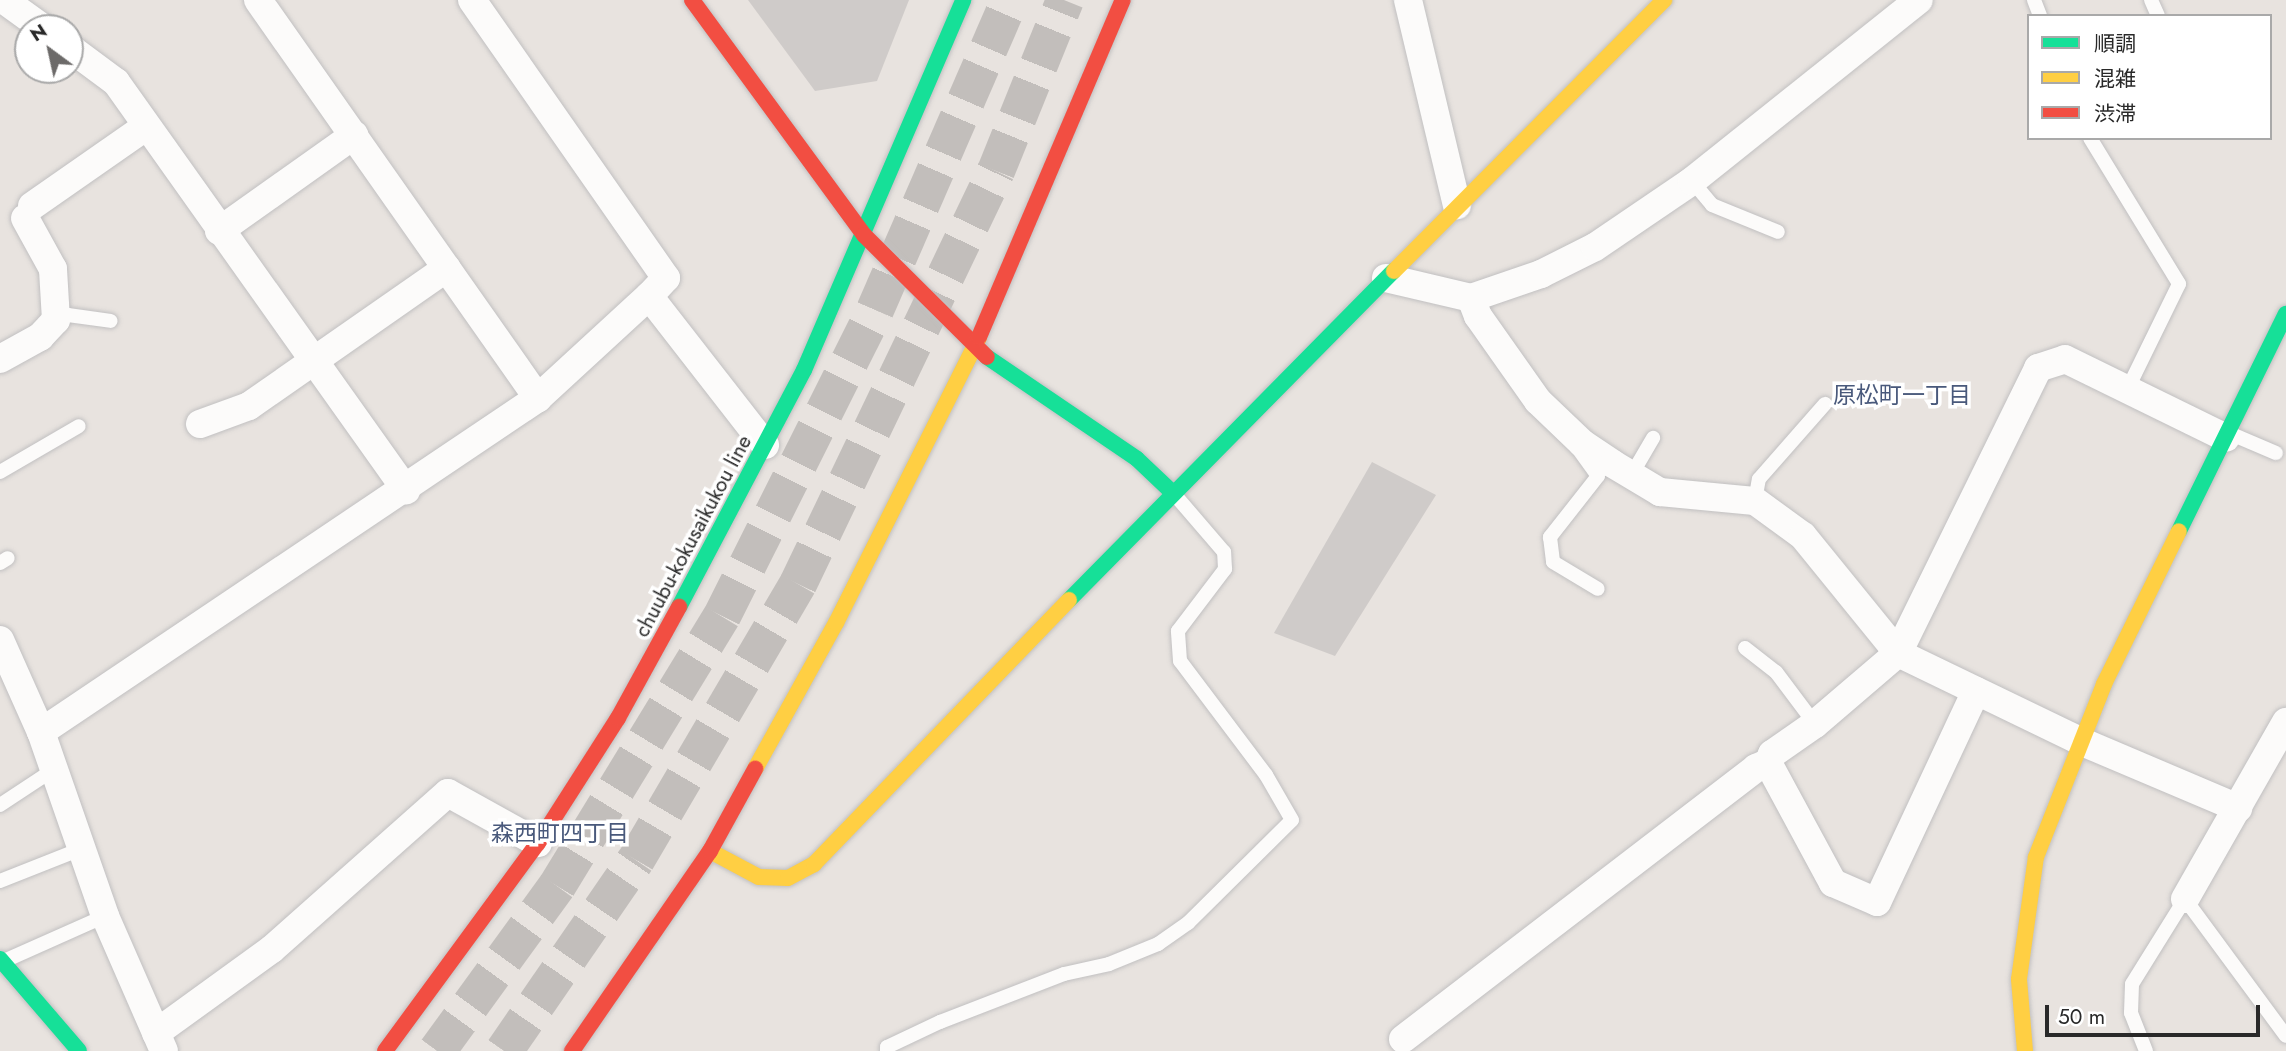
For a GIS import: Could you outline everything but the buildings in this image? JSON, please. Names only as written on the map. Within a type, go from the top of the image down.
[{"type":"main road","points":[[692,0],[864,235],[974,348],[1137,459],[1173,493]]},
{"type":"main road","name":"chuubu-kokusaikukou line","points":[[385,1051],[538,843],[618,718],[765,445],[864,235],[963,0]]},
{"type":"main road","points":[[572,1051],[710,851],[836,624],[974,348],[1123,0]]},
{"type":"main road","points":[[710,851],[759,877],[789,878],[814,864],[1173,493],[1664,0]]},
{"type":"main road","points":[[2025,1051],[2019,979],[2025,911],[2036,857],[2080,741],[2286,314]]},
{"type":"main road","points":[[1,960],[79,1051]]},
{"type":"street","points":[[4,0],[24,14]]},
{"type":"street","points":[[258,0],[538,398]]},
{"type":"street","points":[[41,732],[407,490],[538,398],[666,278],[472,0]]},
{"type":"street","points":[[1408,0],[1457,205]]},
{"type":"street","points":[[1386,278],[1471,298],[1541,274],[1595,247],[1692,181],[1919,0]]},
{"type":"street","points":[[84,58],[116,82],[144,128],[407,490]]},
{"type":"street","points":[[0,359],[40,337],[56,320],[53,269],[29,212],[144,128]]},
{"type":"street","points":[[219,231],[354,135]]},
{"type":"street","points":[[200,424],[249,405],[447,268]]},
{"type":"street","points":[[649,296],[765,445]]},
{"type":"street","points":[[1471,298],[1478,316],[1538,401],[1582,443],[1661,492],[1755,501],[1803,536],[1898,653],[2080,741],[2238,808]]},
{"type":"street","points":[[1403,1039],[1756,768],[1768,763],[1772,754],[1815,724],[1898,653],[2038,368],[2065,359],[2227,436]]},
{"type":"street","points":[[0,640],[41,732],[105,916],[160,1042],[272,949],[448,793],[538,843]]},
{"type":"street","points":[[1768,763],[1833,883],[1877,902],[1976,691]]},
{"type":"street","points":[[2185,899],[2286,722]]},
{"type":"lane","points":[[2091,140],[2179,284],[2127,390]]},
{"type":"lane","points":[[1692,181],[1712,205],[1778,232]]},
{"type":"lane","points":[[56,320],[68,316],[111,321]]},
{"type":"lane","points":[[1755,501],[1759,479],[1825,404]]},
{"type":"lane","points":[[0,472],[79,426]]},
{"type":"lane","points":[[2227,436],[2276,453]]},
{"type":"lane","points":[[1632,474],[1653,438]]},
{"type":"lane","points":[[1582,443],[1578,449],[1598,476],[1549,537],[1553,562],[1598,589]]},
{"type":"lane","points":[[1661,492],[1666,501],[1684,510]]},
{"type":"lane","points":[[887,1051],[887,1047],[940,1022],[1064,974],[1109,964],[1158,944],[1188,923],[1292,820],[1266,775],[1180,661],[1178,631],[1225,569],[1224,552],[1173,493]]},
{"type":"lane","points":[[1745,648],[1776,672],[1815,724]]},
{"type":"lane","points":[[0,805],[53,770]]},
{"type":"lane","points":[[0,881],[81,849]]},
{"type":"lane","points":[[2146,1051],[2131,1013],[2132,984],[2185,899],[2286,1036]]},
{"type":"lane","points":[[1,960],[105,916]]},
{"type":"tunnel","points":[[437,1051],[557,886],[722,616],[875,310],[1010,0]]},
{"type":"tunnel","points":[[504,1051],[636,860],[798,584],[996,171],[1065,0]]},
{"type":"traffic: fast","points":[[679,607],[804,370],[963,0]]},
{"type":"traffic: fast","points":[[1069,600],[1394,271]]},
{"type":"traffic: fast","points":[[2179,531],[2286,314]]},
{"type":"traffic: fast","points":[[987,357],[1137,459],[1173,493]]},
{"type":"traffic: fast","points":[[0,959],[79,1051]]},
{"type":"traffic: slow","points":[[1394,271],[1664,0]]},
{"type":"traffic: slow","points":[[755,769],[836,623],[979,337]]},
{"type":"traffic: slow","points":[[2025,1051],[2019,979],[2036,857],[2104,684],[2179,531]]},
{"type":"traffic: slow","points":[[710,851],[759,877],[788,878],[814,864],[1069,600]]},
{"type":"traffic: jam","points":[[692,0],[864,235],[987,357]]},
{"type":"traffic: jam","points":[[979,337],[1123,0]]},
{"type":"traffic: jam","points":[[385,1051],[538,843],[618,718],[679,607]]},
{"type":"traffic: jam","points":[[572,1051],[710,851],[755,769]]},
{"type":"district","name":"原松町一丁目","points":[[1902,395]]},
{"type":"district","name":"森西町四丁目","points":[[560,833]]}]
